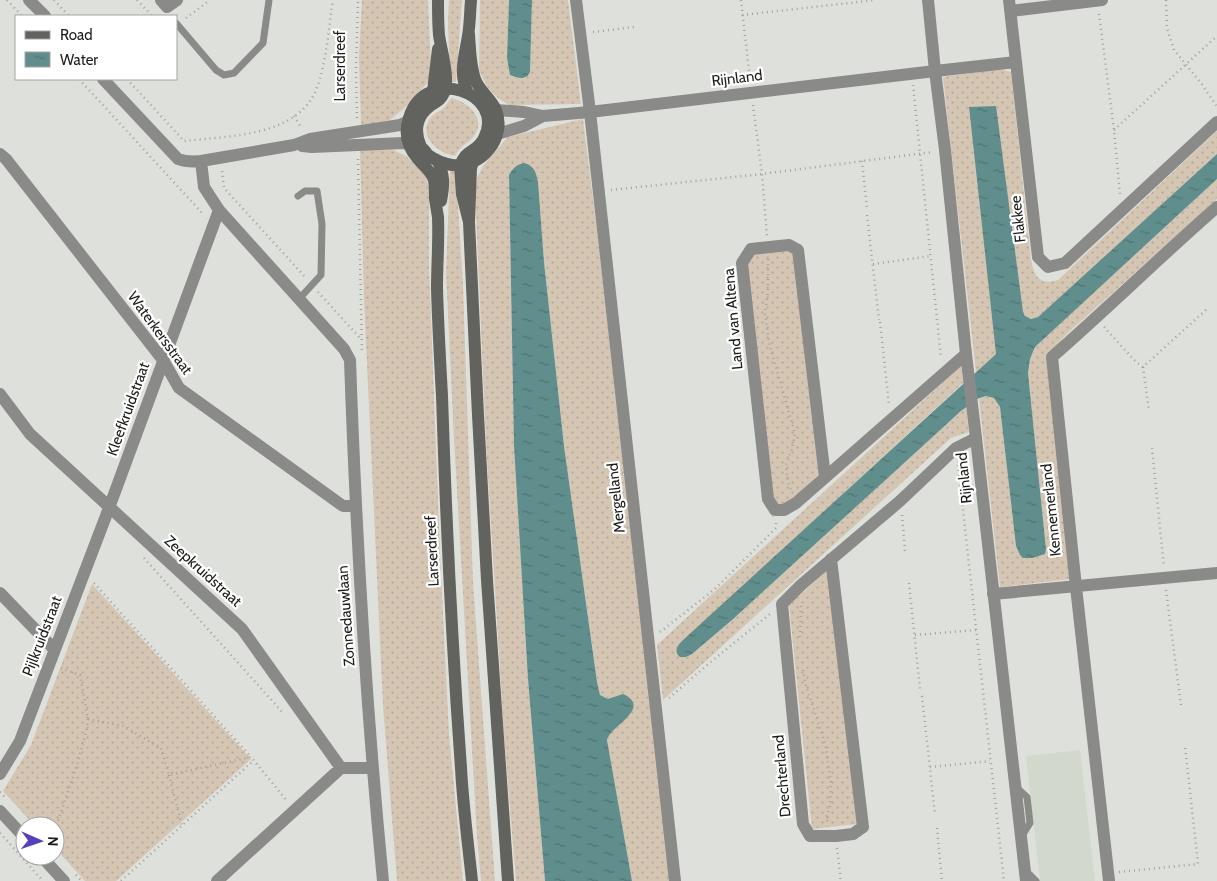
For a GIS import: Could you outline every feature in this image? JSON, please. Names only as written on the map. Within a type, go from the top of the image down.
[{"type":"main road","points":[[438,0],[439,35],[445,65],[439,90]]},
{"type":"main road","points":[[468,93],[463,85],[462,74],[469,34],[471,0]]},
{"type":"main road","points":[[469,34],[472,72],[479,88],[492,104],[484,137],[477,147],[466,154],[461,162],[471,168],[469,222],[487,580],[508,881]]},
{"type":"main road","points":[[415,146],[418,140],[417,125],[420,118],[429,106],[444,94],[439,90]]},
{"type":"main road","points":[[439,90],[457,90],[468,93],[490,109],[498,122],[498,134],[492,146],[483,157],[467,164],[432,164],[416,157],[415,146],[406,133],[414,106],[426,95],[439,90]]},
{"type":"main road","name":"Larserdreef","points":[[432,164],[431,172],[434,181],[438,218],[437,290],[448,570],[461,770],[472,881]]},
{"type":"street","points":[[29,0],[43,15]]},
{"type":"street","name":"Mergelland","points":[[576,0],[675,881]]},
{"type":"street","points":[[928,0],[935,71]]},
{"type":"street","points":[[1010,5],[1100,0]]},
{"type":"street","name":"Flakkee","points":[[1010,5],[1038,257],[1048,267],[1065,263],[1217,122]]},
{"type":"street","name":"Rijnland","points":[[490,109],[543,116],[590,112],[1016,62]]},
{"type":"street","name":"Rijnland","points":[[935,71],[1025,875]]},
{"type":"street","points":[[104,80],[178,159],[190,162],[294,145],[310,139],[400,125],[408,122]]},
{"type":"street","name":"Rijnland","points":[[498,134],[524,126],[543,116]]},
{"type":"street","points":[[294,145],[312,147],[403,143],[415,146]]},
{"type":"street","name":"Waterkersstraat","points":[[0,154],[6,159],[163,360],[179,388],[343,506],[355,506]]},
{"type":"street","points":[[201,161],[204,187],[219,210],[299,299]]},
{"type":"street","name":"Kennemerland","points":[[1108,877],[1052,357],[1217,207]]},
{"type":"street","name":"Kleefkruidstraat","points":[[109,508],[219,210]]},
{"type":"street","name":"Land van Altena","points":[[775,510],[768,499],[742,263],[751,248],[789,245],[798,250],[825,477]]},
{"type":"street","name":"Zonnedauwlaan","points":[[299,299],[344,349],[350,360],[355,506],[372,768],[382,881]]},
{"type":"street","points":[[775,510],[784,510],[796,503],[966,354]]},
{"type":"street","name":"Zeepkruidstraat","points":[[0,394],[30,434],[242,629],[341,768]]},
{"type":"street","points":[[782,604],[800,585],[900,501],[956,448],[976,438]]},
{"type":"street","name":"Pijlkruidstraat","points":[[0,774],[20,741],[109,508]]},
{"type":"street","name":"Drechterland","points":[[782,604],[803,824],[810,836],[853,834],[863,826],[831,559]]},
{"type":"street","points":[[994,594],[1217,573]]},
{"type":"street","points":[[0,592],[54,649]]},
{"type":"street","points":[[217,881],[341,768],[372,768]]},
{"type":"street","points":[[0,811],[15,827]]},
{"type":"street","points":[[51,866],[64,881]]},
{"type":"lane","points":[[178,25],[216,70],[224,75],[234,73],[263,43],[268,0]]},
{"type":"lane","points":[[298,196],[305,191],[317,191],[322,224],[321,275],[299,299]]},
{"type":"lane","points":[[1025,875],[1036,881]]},
{"type":"path","points":[[7,0],[21,15]]},
{"type":"path","points":[[54,0],[68,15]]},
{"type":"path","points":[[137,0],[151,15]]},
{"type":"path","points":[[178,23],[210,0]]},
{"type":"path","points":[[128,80],[184,141],[265,130],[284,124],[308,103],[316,91],[324,65],[333,0]]},
{"type":"path","name":"Larserdreef","points":[[357,131],[358,0]]},
{"type":"path","points":[[742,16],[876,0]]},
{"type":"path","points":[[1100,0],[1122,211]]},
{"type":"path","points":[[1166,0],[1167,28],[1174,50],[1201,83],[1217,107]]},
{"type":"path","points":[[579,33],[634,27]]},
{"type":"path","points":[[1114,130],[1217,36]]},
{"type":"path","points":[[912,74],[942,374]]},
{"type":"path","points":[[80,80],[213,226]]},
{"type":"path","points":[[294,116],[301,127],[306,125]]},
{"type":"path","points":[[217,137],[224,188],[361,339]]},
{"type":"path","points":[[599,192],[666,183],[762,174],[945,150]]},
{"type":"path","points":[[862,160],[867,209]]},
{"type":"path","points":[[867,215],[890,420]]},
{"type":"path","points":[[873,264],[931,256]]},
{"type":"path","points":[[1144,367],[1207,309]]},
{"type":"path","points":[[1096,318],[1136,362],[1144,367]]},
{"type":"path","points":[[1144,367],[1149,411]]},
{"type":"path","points":[[956,448],[1004,881]]},
{"type":"path","points":[[900,501],[905,551]]},
{"type":"path","points":[[648,640],[715,589],[776,528],[775,510]]},
{"type":"path","points":[[144,540],[138,552],[285,714]]},
{"type":"path","points":[[92,580],[254,760],[294,810]]},
{"type":"path","points":[[909,583],[920,689]]},
{"type":"path","points":[[800,585],[802,612],[800,643]]},
{"type":"path","points":[[656,709],[782,604]]},
{"type":"path","points":[[915,635],[976,630]]},
{"type":"path","points":[[59,667],[80,675],[88,719],[78,762],[60,816]]},
{"type":"path","points":[[802,668],[825,744],[831,783],[830,807],[826,818],[836,836],[841,881]]},
{"type":"path","points":[[922,696],[935,815]]},
{"type":"path","points":[[88,719],[122,726],[161,748],[170,775],[182,826]]},
{"type":"path","points":[[1108,877],[1198,864],[1185,746]]},
{"type":"path","points":[[170,775],[251,757]]},
{"type":"path","points":[[121,881],[254,760]]},
{"type":"path","points":[[930,767],[990,760]]},
{"type":"path","points":[[937,828],[942,881]]},
{"type":"path","points":[[0,833],[43,881]]},
{"type":"shaded area","points":[[362,0],[428,0],[431,67],[428,82],[408,105],[390,120],[361,126],[359,57]]},
{"type":"shaded area","points":[[449,0],[462,0],[456,82],[450,82]]},
{"type":"shaded area","points":[[480,0],[509,0],[507,58],[510,75],[525,78],[530,72],[532,0],[568,0],[581,104],[509,105],[488,88],[479,71]]},
{"type":"shaded area","points":[[998,69],[1011,72],[1031,260],[1036,275],[1042,281],[1052,282],[1058,280],[1217,131],[1217,154],[1038,317],[1031,319],[1025,316],[1023,312],[969,107],[996,354],[976,372],[943,77]]},
{"type":"shaded area","points":[[451,98],[469,107],[477,117],[478,123],[474,136],[455,156],[436,147],[431,142],[426,130],[431,117],[444,108]]},
{"type":"shaded area","points":[[583,119],[670,881],[632,881],[607,740],[613,730],[629,715],[633,703],[608,699],[600,695],[564,446],[544,262],[538,182],[509,175],[514,446],[528,679],[545,881],[516,881],[504,735],[486,443],[475,188],[483,166],[508,137]]},
{"type":"shaded area","points":[[360,148],[393,150],[406,156],[426,176],[429,190],[429,265],[440,554],[449,734],[463,881],[397,881],[383,706],[364,299]]},
{"type":"shaded area","points":[[450,171],[456,172],[463,285],[473,583],[495,881],[481,881],[477,836],[446,272]]},
{"type":"shaded area","points":[[1217,179],[1217,199],[1057,344],[1071,579],[1000,587],[979,399],[986,396],[994,398],[1000,407],[1016,546],[1020,555],[1024,558],[1032,558],[1046,549],[1028,373],[1030,359],[1036,346]]},
{"type":"shaded area","points":[[790,251],[795,254],[819,474],[772,518],[760,391],[744,256]]},
{"type":"shaded area","points":[[961,366],[963,383],[678,646],[686,657],[732,620],[966,407],[969,432],[951,438],[663,700],[657,645]]},
{"type":"shaded area","points":[[830,568],[857,824],[812,829],[789,605]]},
{"type":"shaded area","points":[[92,584],[251,759],[116,881],[85,881],[65,859],[65,816],[26,816],[3,791],[31,745]]},
{"type":"shaded area","points":[[1080,750],[1095,881],[1040,881],[1026,756]]},
{"type":"water","points":[[509,0],[532,0],[530,72],[524,78],[510,75],[507,58]]},
{"type":"water","points":[[996,106],[1023,312],[1025,316],[1031,319],[1038,317],[1217,154],[1217,179],[1035,347],[1030,359],[1028,373],[1045,554],[1032,558],[1023,558],[1016,546],[1000,407],[994,398],[986,396],[977,399],[961,411],[732,620],[692,654],[680,657],[677,650],[683,640],[996,354],[969,107]]},
{"type":"water","points":[[524,163],[533,168],[538,182],[544,262],[564,446],[597,682],[600,695],[608,699],[623,694],[633,704],[630,714],[610,734],[607,740],[632,881],[545,881],[528,679],[514,446],[509,175],[515,167]]}]
